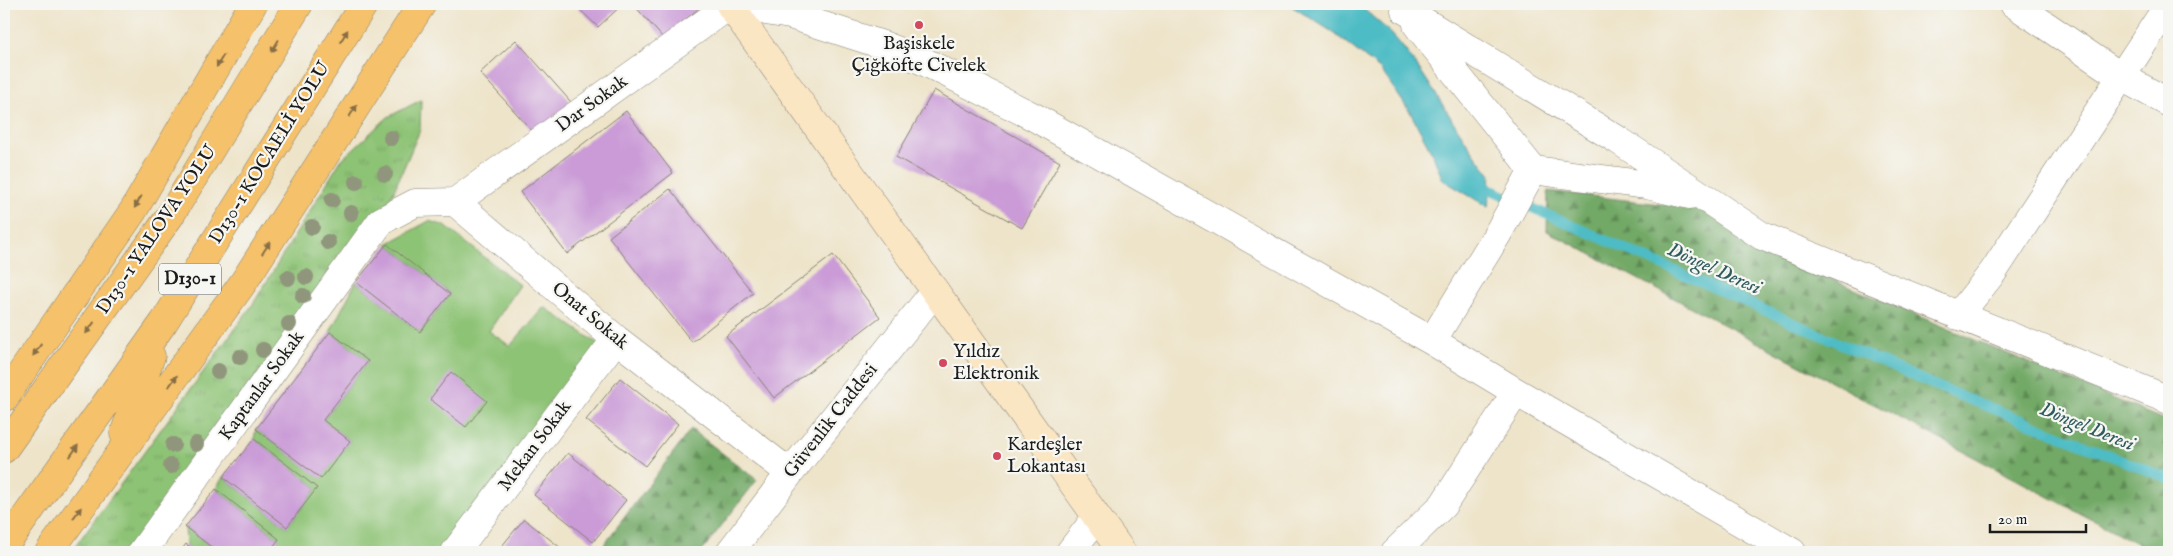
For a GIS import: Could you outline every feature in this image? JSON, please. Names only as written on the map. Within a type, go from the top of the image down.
[{"type":"highway","points":[[4,398],[133,211],[253,4]]},
{"type":"highway","name":"D130-1 YALOVA YOLU","points":[[4,449],[170,216],[299,4]]},
{"type":"highway","name":"D130-1 KOCAELİ YOLU","points":[[4,546],[164,322],[364,4]]},
{"type":"highway","points":[[49,552],[243,283],[422,4]]},
{"type":"highway","points":[[113,463],[164,322]]},
{"type":"street","points":[[2014,4],[2120,76],[2169,103]]},
{"type":"street","points":[[1958,316],[1993,272],[2169,4]]},
{"type":"street","points":[[730,5],[1122,552]]},
{"type":"street","points":[[730,5],[790,15],[883,44],[921,60],[1034,117],[1432,341],[1788,551]]},
{"type":"street","name":"Dar Sokak","points":[[455,202],[730,5]]},
{"type":"street","points":[[1402,7],[1533,170],[1647,185],[1708,199]]},
{"type":"street","points":[[1402,7],[1618,140],[1762,236],[2169,400]]},
{"type":"street","points":[[1432,341],[1497,235],[1533,170]]},
{"type":"street","name":"Kaptanlar Sokak","points":[[142,552],[381,221],[415,203],[455,202]]},
{"type":"street","name":"Onat Sokak","points":[[455,202],[616,340],[790,473]]},
{"type":"street","name":"Güvenlik Caddesi","points":[[730,552],[790,473],[935,291]]},
{"type":"street","name":"Mekan Sokak","points":[[455,552],[616,340]]},
{"type":"street","points":[[1395,552],[1443,505],[1516,392]]},
{"type":"street","points":[[1070,552],[1096,518]]},
{"type":"green space","points":[[421,100],[420,130],[381,221],[142,552],[71,552],[253,304],[341,160],[388,117]]},
{"type":"green space","points":[[1548,191],[1703,209],[1760,249],[2169,422],[2169,552],[2136,552],[2140,545],[1547,231]]},
{"type":"green space","points":[[429,221],[445,226],[520,285],[489,331],[510,346],[544,307],[600,345],[444,552],[269,552],[279,539],[216,489],[223,477],[287,527],[317,488],[254,439],[256,429],[321,478],[350,441],[323,420],[368,361],[330,332],[356,282],[420,332],[450,294],[387,244]]},
{"type":"green space","points":[[691,429],[757,480],[701,552],[609,552],[602,547]]},
{"type":"green space","points":[[185,527],[218,552],[196,552],[186,544]]},
{"type":"water","points":[[1288,4],[1358,4],[1393,35],[1422,73],[1478,159],[1491,175],[1488,207],[1443,180],[1431,151],[1410,112],[1381,70],[1331,31]]},
{"type":"building","points":[[574,4],[623,4],[598,27]]},
{"type":"building","points":[[633,4],[697,4],[700,7],[664,39]]},
{"type":"building","points":[[516,40],[571,102],[535,134],[480,73]]},
{"type":"building","points":[[934,90],[1060,162],[1022,228],[896,157]]},
{"type":"building","points":[[626,111],[673,173],[567,254],[520,192]]},
{"type":"building","points":[[670,189],[753,293],[692,342],[609,237]]},
{"type":"building","points":[[387,244],[450,294],[420,332],[356,282]]},
{"type":"building","points":[[833,255],[880,317],[774,398],[726,336]]},
{"type":"building","points":[[330,332],[368,361],[323,420],[350,441],[321,479],[256,429]]},
{"type":"building","points":[[451,372],[487,401],[466,427],[430,399]]},
{"type":"building","points":[[620,378],[678,424],[645,466],[586,420]]},
{"type":"building","points":[[254,439],[317,488],[287,527],[223,477]]},
{"type":"building","points":[[568,453],[626,500],[593,542],[534,495]]},
{"type":"building","points":[[216,489],[279,539],[269,552],[218,552],[185,527]]},
{"type":"building","points":[[524,519],[566,552],[497,552]]},
{"type":"building","points":[[186,544],[196,552],[180,552]]},
{"type":"waterway","name":"Döngel Deresi","points":[[1478,184],[1941,388],[2169,479]]},
{"type":"place","name":"Başiskele Çiğköfte Civelek","points":[[919,25]]},
{"type":"place","name":"Yıldız Elektronik","points":[[943,363]]},
{"type":"place","name":"Kardeşler Lokantası","points":[[997,456]]}]
